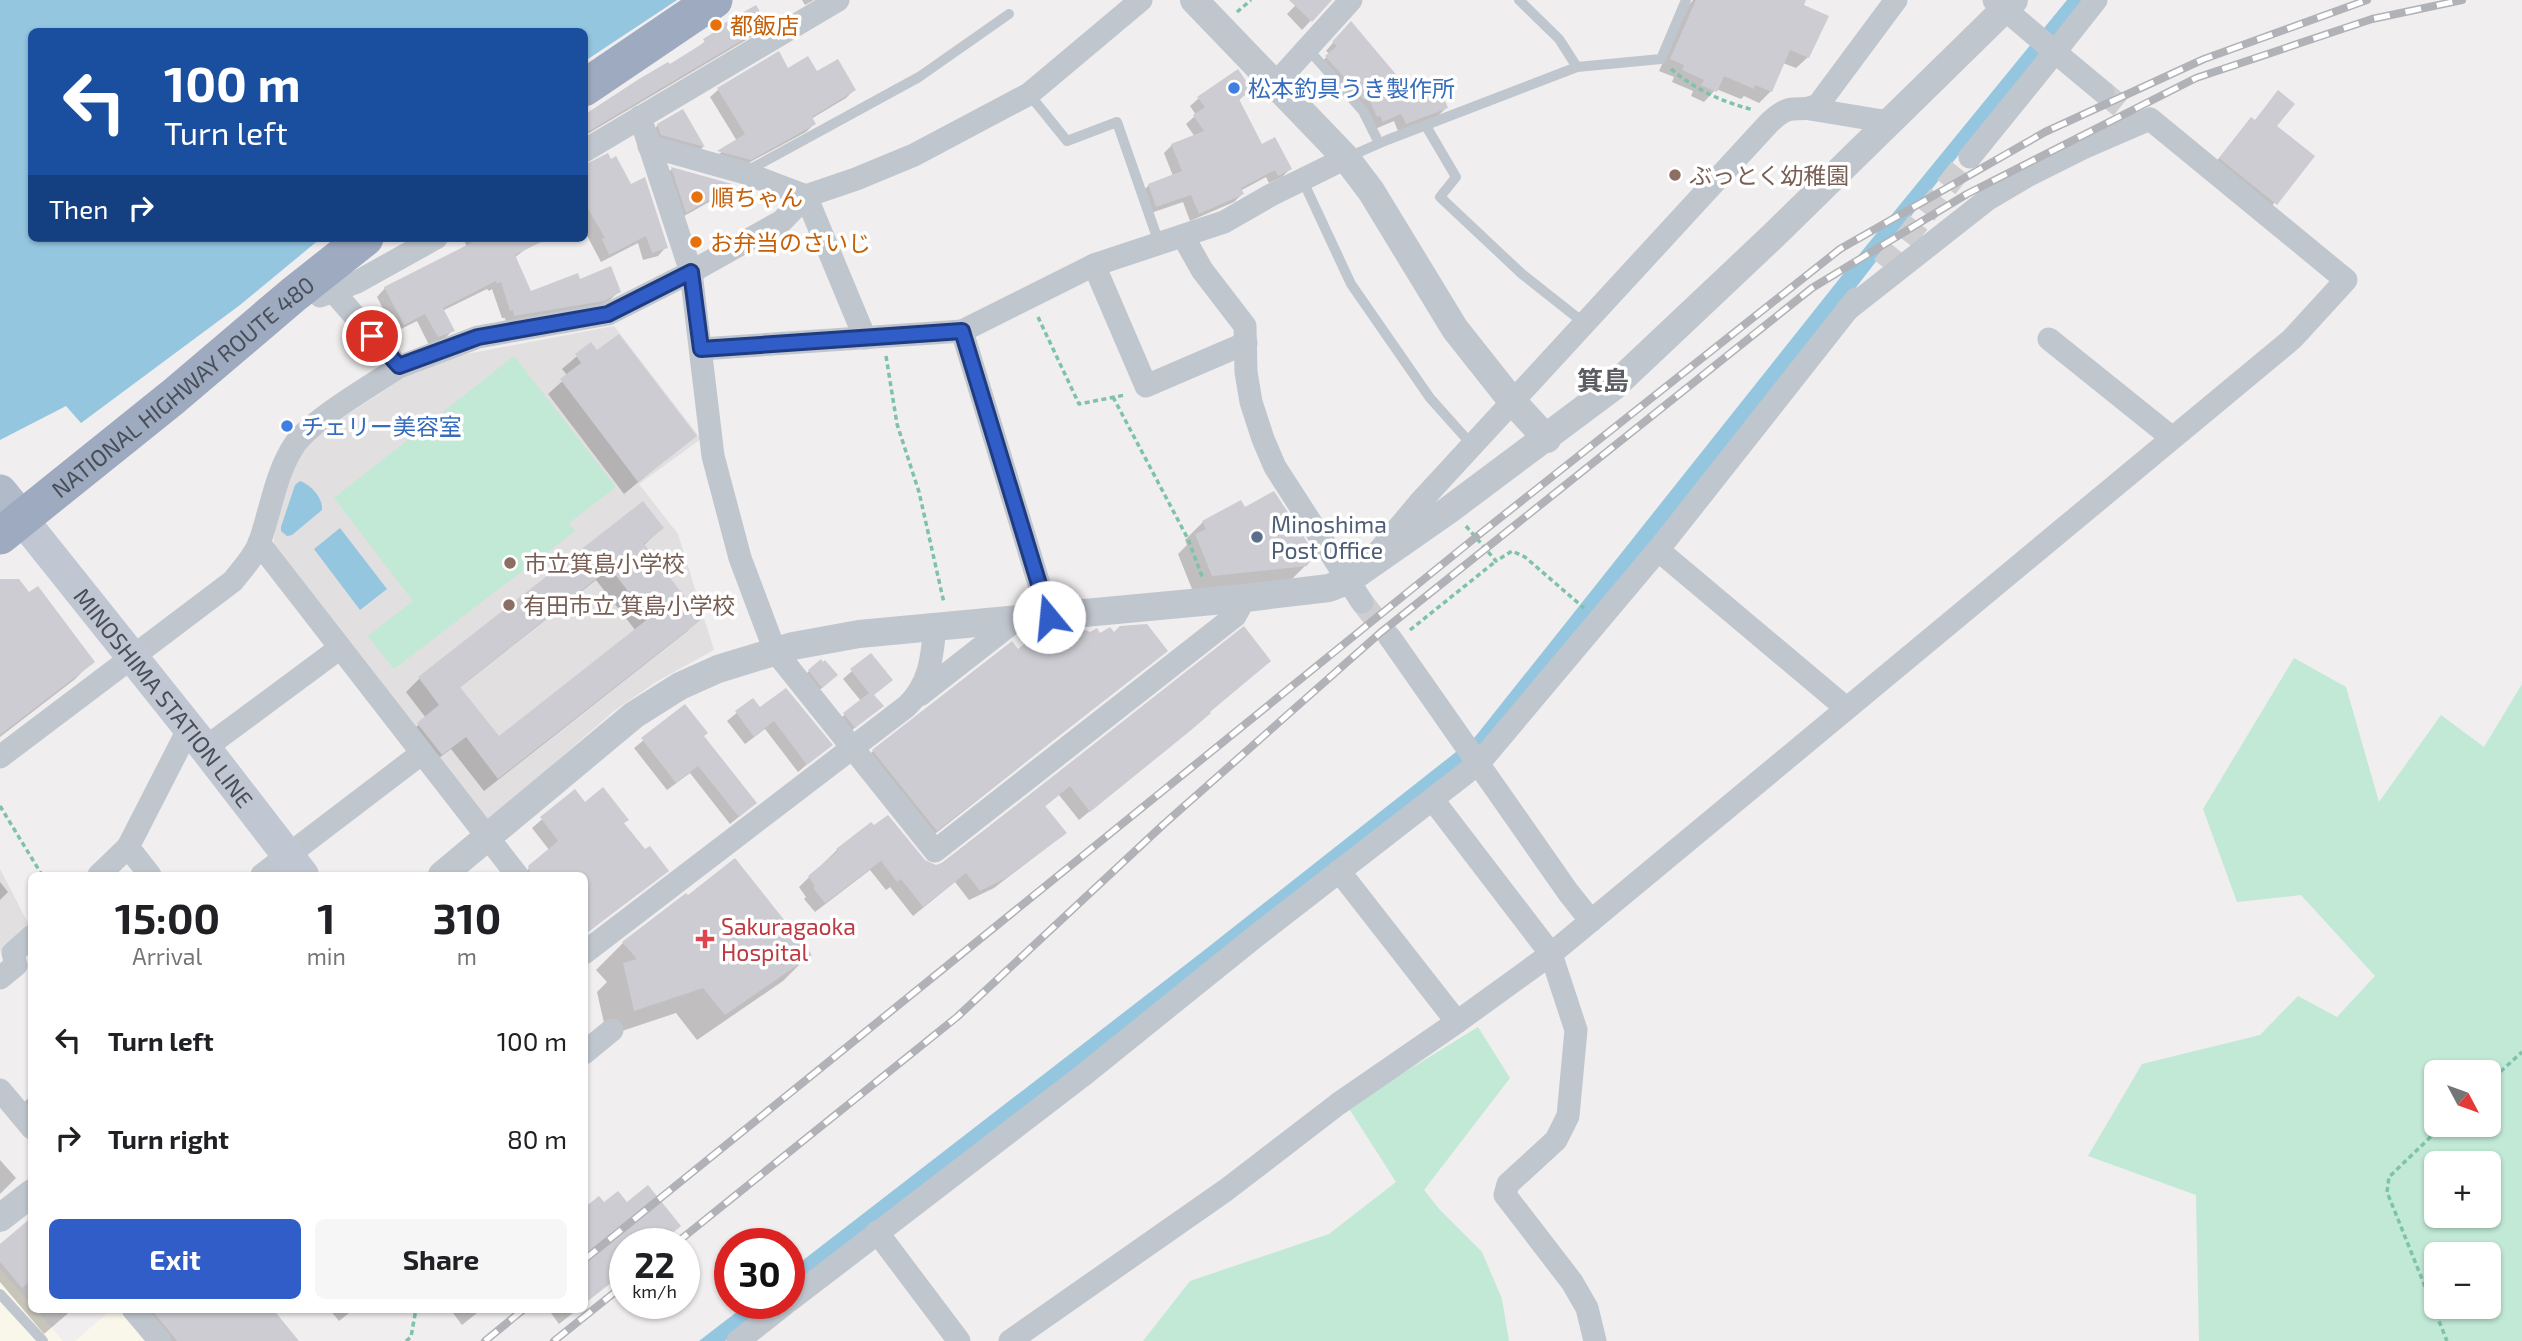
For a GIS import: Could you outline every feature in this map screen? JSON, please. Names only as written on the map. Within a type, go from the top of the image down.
[{"type":"highway","points":[[588,85],[714,0]]},
{"type":"highway","name":"NATIONAL HIGHWAY ROUTE 480","points":[[7,516],[173,397],[360,242]]},
{"type":"main road","name":"MINOSHIMA STATION LINE","points":[[7,516],[131,656],[295,865]]},
{"type":"street","points":[[588,149],[838,0]]},
{"type":"street","points":[[0,757],[233,580],[260,543],[273,496],[295,445],[307,431],[399,366],[478,337],[608,314],[782,221],[806,196],[914,155],[1029,94],[1141,0]]},
{"type":"street","points":[[1194,0],[1346,158],[1371,191],[1455,329],[1512,401],[1547,439]]},
{"type":"street","points":[[1275,84],[1350,0]]},
{"type":"street","points":[[1810,109],[1828,94],[1896,0]]},
{"type":"street","points":[[1970,157],[2096,0]]},
{"type":"street","points":[[447,872],[600,742],[658,699],[699,677],[775,651],[859,634],[1245,598],[1358,584],[1450,509],[1613,387],[1889,122],[2004,3],[2055,52],[2103,92]]},
{"type":"street","points":[[1358,584],[1421,501],[1776,116],[1790,108],[1810,109],[1889,122]]},
{"type":"street","points":[[639,117],[691,272],[713,456],[740,558],[775,651],[935,851],[1236,616],[1245,598]]},
{"type":"street","points":[[1010,1341],[1226,1190],[1338,1104],[1551,954],[2292,339],[2346,280],[2150,119],[2135,119],[1988,199],[1847,310]]},
{"type":"street","points":[[649,146],[745,173],[806,196],[874,337]]},
{"type":"street","points":[[701,349],[962,331],[1094,265],[1224,222],[1346,158]]},
{"type":"street","points":[[1183,236],[1202,270],[1245,326],[1251,402],[1263,439],[1289,491],[1358,584]]},
{"type":"street","points":[[293,295],[307,301],[357,282],[429,242]]},
{"type":"street","points":[[1094,265],[1146,386],[1247,343]]},
{"type":"street","points":[[805,1288],[1081,1077],[1479,763],[1658,550],[1883,267]]},
{"type":"street","points":[[333,291],[399,366]]},
{"type":"street","points":[[962,331],[1049,617]]},
{"type":"street","points":[[2049,339],[2171,437]]},
{"type":"street","points":[[260,543],[515,872]]},
{"type":"street","points":[[1658,550],[1846,708]]},
{"type":"street","points":[[588,950],[853,749],[1016,620]]},
{"type":"street","points":[[914,699],[929,673],[942,627]]},
{"type":"street","points":[[1393,641],[1591,921]]},
{"type":"street","points":[[102,872],[128,847],[197,738],[340,648]]},
{"type":"street","points":[[272,872],[295,865],[422,753]]},
{"type":"street","points":[[1433,800],[1551,954],[1576,1030],[1568,1116],[1556,1140],[1508,1184],[1505,1195],[1572,1282],[1587,1308],[1595,1341]]},
{"type":"street","points":[[128,847],[147,872]]},
{"type":"street","points":[[1339,871],[1457,1022]]},
{"type":"street","points":[[0,978],[16,965],[13,953],[28,940]]},
{"type":"street","points":[[588,1050],[612,1030]]},
{"type":"street","points":[[0,1090],[28,1123]]},
{"type":"street","points":[[0,1218],[28,1196]]},
{"type":"street","points":[[877,1232],[959,1341]]},
{"type":"street","points":[[136,1313],[160,1341]]},
{"type":"street","points":[[738,1341],[766,1319]]},
{"type":"lane","points":[[1519,0],[1559,39],[1577,67]]},
{"type":"lane","points":[[1346,158],[1577,67],[1661,59],[1686,0]]},
{"type":"lane","points":[[745,173],[919,77],[1009,14]]},
{"type":"lane","points":[[1307,48],[1363,111],[1379,143]]},
{"type":"lane","points":[[1029,94],[1067,141],[1117,122],[1159,244]]},
{"type":"lane","points":[[1426,126],[1456,177],[1440,197],[1522,274],[1584,323]]},
{"type":"lane","points":[[1302,179],[1352,284],[1430,398],[1472,445]]},
{"type":"lane","points":[[0,1294],[43,1341]]},
{"type":"path","points":[[1661,59],[1687,82],[1711,97],[1776,116]]},
{"type":"path","points":[[1029,297],[1079,404],[1126,394],[1146,386]]},
{"type":"path","points":[[874,337],[897,424],[919,492],[942,627]]},
{"type":"path","points":[[1113,397],[1188,539],[1211,601]]},
{"type":"path","points":[[1450,509],[1496,561]]},
{"type":"path","points":[[1393,641],[1512,551],[1525,557],[1598,620]]},
{"type":"path","points":[[0,806],[40,872]]},
{"type":"path","points":[[2501,1071],[2522,1052]]},
{"type":"path","points":[[2430,1138],[2389,1177],[2387,1192],[2447,1341]]},
{"type":"path","points":[[406,1341],[411,1337],[415,1313]]},
{"type":"shaded area","name":"有田市立 箕島小学校","points":[[614,326],[701,439],[639,484],[678,534],[714,650],[656,682],[614,711],[487,822],[273,548],[276,517],[300,454],[316,435],[416,370],[456,356]]},
{"type":"shaded area","points":[[0,869],[28,926],[0,952]]},
{"type":"shaded area","points":[[0,1268],[28,1301],[28,1313],[39,1313],[63,1341],[0,1341]]},
{"type":"shaded area","points":[[107,1313],[124,1313],[148,1341],[75,1341]]},
{"type":"green space","points":[[514,356],[616,487],[569,523],[575,531],[394,669],[368,636],[413,601],[334,498]]},
{"type":"green space","points":[[2294,658],[2346,687],[2379,802],[2441,715],[2484,747],[2522,684],[2522,1341],[2199,1341],[2196,1195],[2088,1156],[2142,1064],[2260,1035],[2298,996],[2337,1017],[2375,976],[2301,895],[2237,902],[2203,809]]},
{"type":"green space","points":[[1478,1027],[1510,1078],[1424,1190],[1482,1252],[1502,1299],[1509,1341],[1143,1341],[1190,1281],[1329,1234],[1396,1182],[1348,1107]]},
{"type":"water","points":[[0,0],[677,0],[588,59],[588,28],[28,28],[28,242],[316,242],[240,305],[81,423],[66,406],[0,440]]},
{"type":"water","points":[[2067,0],[2087,0],[1952,163],[1844,303],[1494,736],[1319,880],[805,1279],[805,1259],[1475,737],[1840,278]]},
{"type":"water","points":[[300,481],[316,492],[322,510],[292,535],[287,536],[281,531],[281,527],[295,485]]},
{"type":"water","points":[[340,528],[387,589],[360,610],[314,549]]},
{"type":"water","points":[[728,1319],[754,1319],[725,1341],[699,1341]]},
{"type":"building","points":[[1289,0],[1332,0],[1312,22]]},
{"type":"building","points":[[1696,0],[1806,0],[1804,5],[1829,16],[1809,58],[1790,50],[1772,92],[1755,85],[1754,89],[1724,76],[1717,92],[1701,85],[1704,80],[1682,70],[1684,65],[1670,59]]},
{"type":"building","points":[[756,5],[768,25],[588,132],[588,112],[639,79],[705,42],[703,39],[724,26],[723,24]]},
{"type":"building","points":[[1351,21],[1399,78],[1403,89],[1431,78],[1437,93],[1441,91],[1448,108],[1406,124],[1401,114],[1383,122],[1380,116],[1377,117],[1368,97],[1364,100],[1325,56],[1337,46],[1332,42]]},
{"type":"building","points":[[779,51],[788,68],[808,56],[817,71],[838,59],[856,90],[812,117],[816,124],[751,160],[717,151],[745,134],[717,88]]},
{"type":"building","points":[[1238,69],[1252,90],[1239,99],[1262,144],[1275,137],[1292,169],[1278,176],[1275,170],[1241,188],[1244,194],[1199,214],[1191,195],[1156,207],[1148,184],[1182,171],[1171,144],[1204,131],[1193,115],[1205,107],[1197,97]]},
{"type":"building","points":[[2278,90],[2295,104],[2277,126],[2315,156],[2277,205],[2219,158],[2251,117],[2255,120]]},
{"type":"building","points":[[683,109],[705,147],[661,135],[657,124]]},
{"type":"building","points":[[608,153],[611,159],[616,156],[631,184],[645,177],[668,248],[652,253],[646,236],[609,255],[602,239],[605,238],[588,209],[588,163]]},
{"type":"building","points":[[671,167],[736,185],[686,213]]},
{"type":"building","points":[[473,242],[541,242],[515,255],[531,291],[578,273],[580,279],[611,266],[621,292],[604,301],[514,316],[501,282],[497,284],[496,281],[443,308],[455,331],[438,337],[425,314],[404,325],[384,287]]},
{"type":"building","points":[[619,334],[697,436],[638,482],[560,379],[581,363],[575,354],[591,342],[597,350]]},
{"type":"building","points":[[1274,491],[1315,554],[1307,566],[1212,576],[1195,534],[1206,529],[1202,521],[1241,500],[1245,507]]},
{"type":"building","points":[[643,501],[664,528],[644,544],[702,619],[498,779],[466,737],[442,755],[417,723],[439,705],[418,677]],"holes":[[[610,568],[649,618],[499,736],[460,687]]]},
{"type":"building","points":[[0,579],[19,579],[29,592],[38,586],[95,662],[0,735]]},
{"type":"building","points":[[1147,624],[1168,651],[937,831],[872,750],[1012,641],[1018,649],[1036,634],[1065,631],[1071,640],[1085,630],[1090,632],[1097,628],[1100,633],[1110,627],[1114,632],[1120,626]]},
{"type":"building","points":[[1244,626],[1271,661],[1090,812],[1070,786],[1045,806],[1067,833],[1006,878],[980,891],[966,873],[923,907],[901,879],[897,882],[881,861],[825,903],[813,888],[815,886],[808,876],[838,851],[836,849],[871,822],[874,825],[888,815],[925,860],[936,865],[944,862]]},
{"type":"building","points":[[871,653],[893,680],[874,695],[884,706],[855,728],[843,713],[869,693],[850,669]]},
{"type":"building","points":[[821,659],[838,675],[822,688],[808,670]]},
{"type":"building","points":[[786,688],[833,745],[807,765],[774,721],[754,737],[735,711],[753,698],[760,707]]},
{"type":"building","points":[[685,704],[708,733],[704,736],[757,803],[739,817],[698,766],[676,783],[641,738]]},
{"type":"building","points":[[603,787],[629,820],[624,823],[645,849],[650,846],[669,871],[589,931],[588,872],[530,872],[528,866],[558,841],[540,817],[575,789],[585,802]]},
{"type":"building","points":[[735,858],[812,955],[725,1015],[703,988],[634,1011],[623,963],[637,959],[622,942]]},
{"type":"building","points":[[648,1185],[681,1226],[609,1228],[609,1284],[588,1301],[588,1205],[599,1196],[604,1202],[618,1191],[627,1202]]},
{"type":"building","points":[[28,1220],[28,1283],[22,1288],[0,1262],[0,1244]]},
{"type":"building","points":[[154,1313],[276,1313],[299,1341],[177,1341]]},
{"type":"tunnel","points":[[2103,92],[2131,115]]},
{"type":"tunnel","points":[[1883,267],[1970,157]]},
{"type":"tunnel","points":[[1362,602],[1391,639]]},
{"type":"railway","points":[[588,1257],[1476,537],[1840,249],[2045,132],[2204,59],[2367,0]]},
{"type":"railway","points":[[695,1228],[957,1017],[1164,824],[1380,633],[1812,288],[1967,194],[2196,78],[2372,19],[2462,0]]},
{"type":"railway","points":[[554,1341],[609,1297]]},
{"type":"railway","points":[[485,1341],[519,1313]]},
{"type":"place","name":"都飯店","points":[[716,25]]},
{"type":"place","name":"松本釣具うき製作所","points":[[1234,88]]},
{"type":"place","name":"ぶっとく幼稚園","points":[[1675,175]]},
{"type":"place","name":"順ちゃん","points":[[697,197]]},
{"type":"place","name":"お弁当のさいじ","points":[[696,242]]},
{"type":"place","name":"チェリー美容室","points":[[287,426]]},
{"type":"place","name":"Minoshima Post Office","points":[[1257,537]]},
{"type":"place","name":"市立箕島小学校","points":[[510,563]]},
{"type":"place","name":"有田市立 箕島小学校","points":[[509,605]]},
{"type":"place","name":"Sakuragaoka Hospital","points":[[705,939]]},
{"type":"district","name":"箕島","points":[[1603,379]]},
{"type":"route","points":[[372,336],[399,366],[478,337],[608,314],[691,272],[701,349],[962,331],[1049,617]]}]
